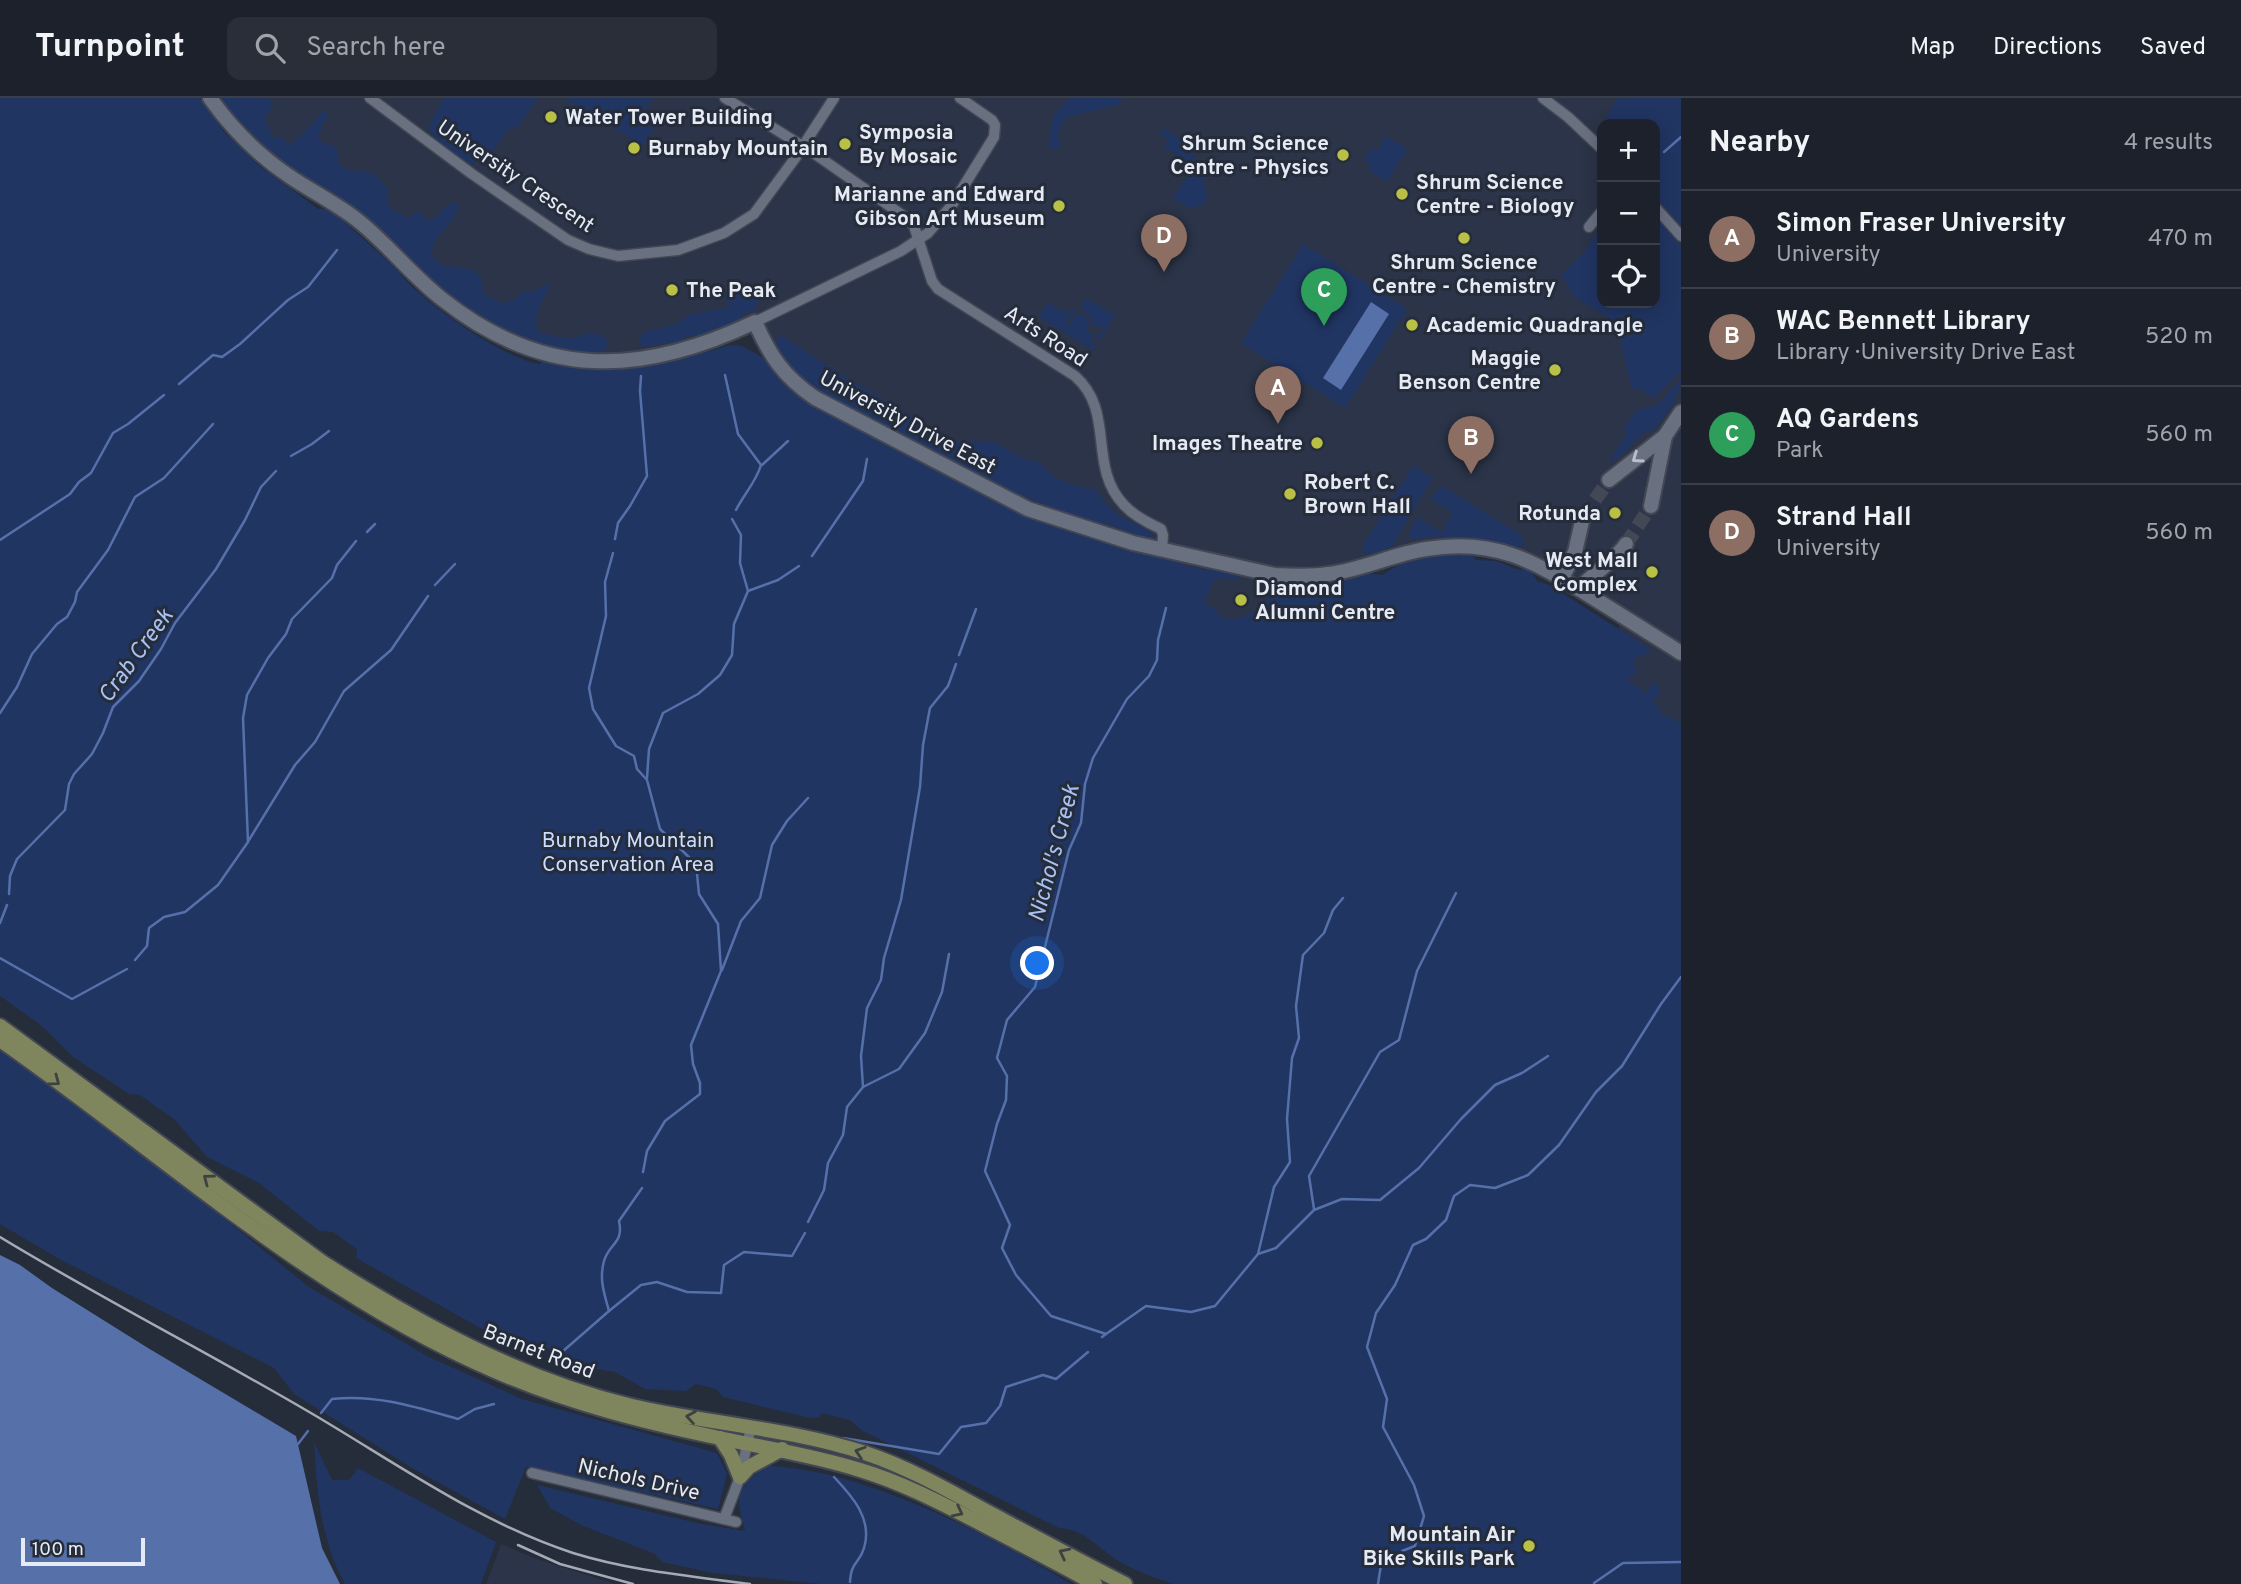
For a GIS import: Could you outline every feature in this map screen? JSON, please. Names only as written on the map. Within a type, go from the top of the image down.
[{"type":"main road","name":"Barnet Road","points":[[0,1026],[300,1247],[375,1296],[430,1327],[499,1360],[599,1397],[663,1413],[751,1427],[847,1448],[886,1461],[1125,1584]]},
{"type":"main road","name":"Barnet Road","points":[[0,1040],[313,1271],[425,1338],[546,1392],[609,1412],[835,1462],[896,1483],[1095,1584]]},
{"type":"main road","points":[[720,1438],[740,1477],[749,1468],[782,1449]]},
{"type":"street","points":[[210,98],[246,141],[274,165],[354,217],[456,310],[490,332],[549,355],[618,362],[672,354],[731,333],[919,240],[945,216],[994,137],[995,125],[992,120],[960,98]]},
{"type":"street","name":"University Crescent","points":[[370,98],[472,174],[568,240],[589,249],[618,256],[678,250],[724,233],[754,214],[803,147],[834,98]]},
{"type":"street","points":[[724,98],[900,211],[914,226],[919,240]]},
{"type":"street","points":[[1543,98],[1597,144]]},
{"type":"street","points":[[1660,213],[1681,236]]},
{"type":"street","points":[[1589,227],[1597,217]]},
{"type":"street","name":"Arts Road","points":[[919,240],[932,281],[939,289],[1085,385],[1097,408],[1103,465],[1110,484],[1125,506],[1161,529],[1161,549]]},
{"type":"street","name":"University Drive East","points":[[755,322],[772,359],[788,377],[815,398],[999,495],[1059,520],[1133,544],[1295,577],[1331,574],[1426,549],[1464,546],[1505,552],[1531,561],[1570,583],[1681,653]]},
{"type":"street","points":[[731,333],[763,343]]},
{"type":"street","points":[[1609,480],[1665,436],[1681,412]]},
{"type":"street","points":[[1651,506],[1665,436]]},
{"type":"street","points":[[1570,583],[1583,517]]},
{"type":"street","points":[[1570,583],[1594,573],[1619,554],[1626,544]]},
{"type":"street","points":[[724,1519],[740,1477],[751,1427]]},
{"type":"street","name":"Nichols Drive","points":[[532,1473],[736,1522]]},
{"type":"shaded area","points":[[217,98],[1681,98],[1681,746],[1614,703],[1620,607],[1559,565],[1513,547],[1487,543],[1371,558],[1370,580],[1279,630],[1207,614],[1021,499],[802,383],[770,342],[758,314],[717,333],[660,352],[579,355],[541,348],[288,169],[239,127]]},
{"type":"shaded area","points":[[1371,302],[1389,314],[1341,390],[1323,378]]},
{"type":"shaded area","points":[[0,1255],[20,1265],[148,1348],[296,1436],[322,1548],[340,1584],[0,1584]]},
{"type":"shaded area","points":[[501,1544],[534,1558],[615,1584],[486,1584]]},
{"type":"green space","name":"Burnaby Mountain Conservation Area","points":[[0,98],[200,98],[224,132],[258,165],[318,209],[331,209],[423,296],[462,326],[504,351],[539,364],[546,360],[689,357],[730,345],[742,346],[762,357],[790,389],[824,408],[831,415],[838,414],[949,477],[1051,518],[1057,527],[1068,522],[1175,555],[1185,566],[1239,576],[1235,580],[1219,578],[1213,581],[1206,605],[1215,608],[1220,617],[1235,619],[1263,611],[1269,594],[1267,586],[1257,589],[1254,584],[1257,581],[1286,586],[1298,583],[1301,590],[1296,593],[1326,593],[1336,590],[1353,577],[1383,575],[1414,559],[1451,552],[1471,554],[1476,560],[1496,561],[1516,569],[1530,570],[1537,581],[1551,586],[1650,649],[1650,653],[1637,656],[1634,664],[1636,672],[1628,682],[1641,688],[1644,695],[1653,683],[1658,685],[1659,694],[1653,701],[1663,715],[1681,723],[1681,1584],[1173,1584],[1131,1568],[1087,1537],[1069,1529],[1059,1528],[861,1430],[850,1420],[821,1413],[820,1417],[810,1418],[723,1397],[716,1389],[696,1384],[686,1391],[645,1389],[615,1372],[567,1365],[546,1347],[489,1333],[356,1258],[357,1249],[333,1232],[319,1231],[259,1183],[207,1157],[175,1120],[140,1095],[129,1094],[73,1057],[42,1026],[0,996]]},
{"type":"green space","points":[[219,98],[269,98],[273,105],[265,119],[274,139],[283,137],[287,145],[323,111],[326,112],[328,117],[318,137],[325,145],[331,144],[338,151],[338,159],[343,168],[370,173],[380,180],[388,189],[387,202],[393,210],[407,218],[416,212],[421,213],[427,220],[437,218],[443,208],[453,202],[459,205],[453,219],[433,247],[431,255],[442,265],[473,270],[480,276],[484,294],[503,303],[514,301],[522,291],[535,291],[546,284],[550,285],[537,314],[539,332],[568,338],[585,333],[603,335],[610,342],[604,350],[587,356],[562,353],[531,343],[472,315],[254,139]]},
{"type":"green space","points":[[444,98],[538,98],[517,128],[507,130],[484,166],[477,160],[471,165],[459,158],[428,128]]},
{"type":"green space","points":[[564,98],[653,98],[640,119],[654,128],[643,145]]},
{"type":"green space","points":[[1070,98],[1121,98],[1121,101],[1118,105],[1066,117],[1057,136],[1061,148],[1052,149],[1048,145],[1054,114]]},
{"type":"green space","points":[[1618,98],[1681,98],[1681,225],[1660,203],[1660,119],[1605,119]]},
{"type":"green space","points":[[1163,128],[1196,149],[1192,156],[1212,168],[1203,182],[1207,197],[1202,206],[1189,209],[1173,198],[1194,166],[1164,147],[1168,140],[1159,134]]},
{"type":"green space","points":[[1385,136],[1407,149],[1387,182],[1368,169],[1371,165],[1364,160],[1372,148],[1378,151]]},
{"type":"green space","points":[[1660,223],[1681,246],[1681,371],[1654,398],[1637,388],[1632,389],[1616,323],[1575,297],[1561,275],[1585,251],[1597,233],[1597,308],[1660,308]]},
{"type":"green space","points":[[1303,244],[1407,309],[1345,408],[1241,343]]},
{"type":"green space","points":[[735,285],[742,292],[746,288],[755,291],[758,289],[762,298],[756,304],[755,311],[743,314],[737,327],[732,330],[726,326],[709,338],[686,336],[682,344],[642,346],[639,340],[644,332],[676,324],[689,315],[728,307],[730,303],[725,298],[727,289]]},
{"type":"green space","points":[[1086,298],[1115,316],[1099,342],[1096,340],[1099,335],[1094,330],[1101,334],[1105,329],[1092,325],[1088,314],[1080,308]]},
{"type":"green space","points":[[1048,302],[1058,310],[1068,310],[1065,319],[1071,310],[1075,310],[1066,325],[1068,327],[1077,312],[1082,316],[1084,314],[1090,324],[1087,329],[1094,337],[1090,341],[1096,345],[1093,350],[1039,317]]},
{"type":"green space","points":[[781,335],[826,365],[956,442],[994,442],[1024,459],[1039,462],[1050,473],[1064,481],[1096,489],[1112,510],[1148,530],[1154,537],[1138,537],[1113,526],[1077,518],[969,473],[924,450],[915,442],[856,414],[796,377],[780,358],[776,342]]},
{"type":"green space","points":[[1681,378],[1675,401],[1660,422],[1650,433],[1646,431],[1625,452],[1609,462],[1626,435],[1624,428],[1636,411],[1658,404]]},
{"type":"green space","points":[[1413,466],[1433,478],[1392,546],[1376,553],[1365,554],[1362,549],[1364,543]]},
{"type":"green space","points":[[1440,485],[1521,535],[1525,545],[1519,547],[1480,539],[1438,536],[1411,540],[1409,532],[1418,517],[1441,532],[1453,513],[1431,499]]},
{"type":"green space","points":[[0,1049],[159,1166],[309,1287],[427,1356],[522,1399],[717,1453],[727,1474],[718,1509],[526,1467],[505,1519],[412,1468],[294,1394],[274,1368],[61,1260],[0,1224]]},
{"type":"green space","points":[[314,1442],[332,1480],[349,1480],[358,1468],[496,1542],[481,1584],[345,1584],[330,1550],[321,1515]]},
{"type":"green space","points":[[766,1466],[842,1478],[883,1491],[964,1526],[1071,1584],[821,1584],[713,1573],[662,1562],[655,1554],[581,1525],[550,1508],[537,1485],[697,1523],[745,1531],[740,1494],[748,1482]]},
{"type":"waterway","points":[[1664,152],[1681,137]]},
{"type":"waterway","points":[[179,384],[213,355],[222,357],[240,344],[288,300],[308,287],[337,250]]},
{"type":"waterway","points":[[725,375],[738,434],[761,465],[736,510]]},
{"type":"waterway","points":[[615,539],[618,523],[647,476],[641,376]]},
{"type":"waterway","points":[[0,540],[70,494],[79,482],[91,473],[113,433],[164,395]]},
{"type":"waterway","points":[[0,713],[17,687],[32,654],[57,624],[67,617],[77,592],[108,550],[135,497],[164,478],[213,424]]},
{"type":"waterway","name":"Crab Creek","points":[[291,456],[329,431]]},
{"type":"waterway","points":[[762,465],[788,441]]},
{"type":"waterway","points":[[812,556],[863,481],[867,459]]},
{"type":"waterway","name":"Crab Creek","points":[[9,894],[10,876],[17,859],[65,810],[69,784],[74,774],[92,754],[113,707],[139,681],[175,623],[216,569],[261,487],[276,471]]},
{"type":"waterway","points":[[647,778],[649,749],[663,713],[698,694],[720,675],[732,655],[734,624],[748,591],[740,563],[741,535],[732,519]]},
{"type":"waterway","points":[[367,532],[375,524]]},
{"type":"waterway","points":[[135,960],[147,946],[149,928],[164,917],[185,912],[218,885],[248,842],[243,718],[247,695],[268,658],[286,634],[292,619],[332,578],[337,565],[356,541]]},
{"type":"waterway","points":[[613,553],[605,582],[606,616],[589,688],[593,709],[616,746],[634,756],[637,769],[647,780],[660,829],[696,864],[699,894],[718,924],[721,971],[691,1045],[700,1094],[665,1121],[647,1151],[643,1172]]},
{"type":"waterway","points":[[435,585],[455,564]]},
{"type":"waterway","points":[[748,591],[778,580],[799,566]]},
{"type":"waterway","points":[[249,840],[295,765],[315,742],[344,691],[391,650],[428,596]]},
{"type":"waterway","name":"Nichol's Creek","points":[[1102,1337],[1106,1334],[1051,1316],[1016,1275],[1002,1248],[1010,1225],[985,1171],[1006,1100],[1007,1076],[997,1058],[1007,1020],[1035,987],[1069,850],[1081,823],[1085,784],[1093,758],[1127,699],[1149,676],[1157,660],[1158,640],[1166,608]]},
{"type":"waterway","points":[[959,655],[976,609]]},
{"type":"waterway","points":[[808,1222],[824,1190],[828,1163],[843,1135],[847,1107],[863,1087],[861,1056],[867,1008],[881,980],[884,958],[901,900],[930,708],[948,686],[956,664]]},
{"type":"waterway","points":[[722,970],[741,921],[760,898],[772,845],[787,821],[808,798]]},
{"type":"waterway","points":[[1314,1209],[1309,1176],[1380,1052],[1399,1040],[1417,971],[1456,893]]},
{"type":"waterway","points":[[1258,1254],[1274,1187],[1290,1162],[1287,1119],[1292,1058],[1299,1038],[1296,1006],[1303,955],[1324,933],[1333,910],[1343,898]]},
{"type":"waterway","name":"Crab Creek","points":[[0,923],[7,905]]},
{"type":"waterway","points":[[863,1087],[899,1069],[925,1033],[942,992],[949,954]]},
{"type":"waterway","points":[[0,958],[72,999],[127,969]]},
{"type":"waterway","points":[[1402,1551],[1415,1546],[1424,1516],[1414,1485],[1383,1427],[1387,1399],[1367,1347],[1376,1313],[1395,1285],[1413,1245],[1426,1239],[1446,1220],[1454,1196],[1470,1185],[1495,1188],[1528,1175],[1559,1145],[1596,1092],[1622,1066],[1681,977]]},
{"type":"waterway","points":[[1106,1334],[1146,1306],[1191,1312],[1215,1306],[1258,1254],[1276,1248],[1314,1210],[1342,1199],[1380,1200],[1419,1168],[1461,1119],[1495,1085],[1522,1073],[1548,1056]]},
{"type":"waterway","points":[[554,1359],[609,1311],[602,1280],[604,1261],[618,1239],[619,1221],[642,1188]]},
{"type":"waterway","points":[[609,1311],[641,1285],[657,1282],[687,1292],[721,1293],[724,1265],[744,1252],[792,1256],[805,1233]]},
{"type":"waterway","name":"Nichol's Creek","points":[[843,1438],[939,1454],[961,1427],[986,1423],[1000,1406],[1006,1387],[1043,1375],[1056,1379],[1088,1352]]},
{"type":"waterway","points":[[321,1413],[332,1399],[348,1398],[396,1403],[458,1419],[475,1409],[494,1404]]},
{"type":"waterway","points":[[298,1444],[308,1431]]},
{"type":"waterway","name":"Nichol's Creek","points":[[834,1477],[854,1500],[866,1527],[864,1548],[852,1570],[850,1582]]},
{"type":"waterway","points":[[1378,1584],[1382,1558],[1390,1555]]},
{"type":"waterway","points":[[1594,1583],[1623,1563],[1681,1562]]},
{"type":"tunnel","points":[[1583,517],[1609,480]]},
{"type":"tunnel","points":[[1626,544],[1651,506]]},
{"type":"railway","points":[[0,1237],[286,1398],[446,1495],[508,1527],[595,1559],[661,1572],[750,1584]]},
{"type":"railway","points":[[518,1545],[560,1564],[633,1584]]},
{"type":"place","name":"Water Tower Building","points":[[551,117]]},
{"type":"place","name":"Symposia By Mosaic","points":[[845,144]]},
{"type":"place","name":"Burnaby Mountain","points":[[634,148]]},
{"type":"place","name":"Shrum Science Centre - Physics","points":[[1343,155]]},
{"type":"place","name":"Shrum Science Centre - Biology","points":[[1402,194]]},
{"type":"place","name":"Marianne and Edward Gibson Art Museum","points":[[1059,206]]},
{"type":"place","name":"Shrum Science Centre - Chemistry","points":[[1464,238]]},
{"type":"place","name":"Strand Hall","points":[[1164,272]]},
{"type":"place","name":"The Peak","points":[[672,290]]},
{"type":"place","name":"Academic Quadrangle","points":[[1412,325]]},
{"type":"place","name":"AQ Gardens","points":[[1324,326]]},
{"type":"place","name":"Maggie Benson Centre","points":[[1555,370]]},
{"type":"place","name":"Simon Fraser University","points":[[1278,424]]},
{"type":"place","name":"Images Theatre","points":[[1317,443]]},
{"type":"place","name":"WAC Bennett Library","points":[[1471,474]]},
{"type":"place","name":"Robert C. Brown Hall","points":[[1290,494]]},
{"type":"place","name":"Rotunda","points":[[1615,513]]},
{"type":"place","name":"West Mall Complex","points":[[1652,572]]},
{"type":"place","name":"Diamond Alumni Centre","points":[[1241,600]]},
{"type":"place","name":"Mountain Air Bike Skills Park","points":[[1529,1546]]}]
